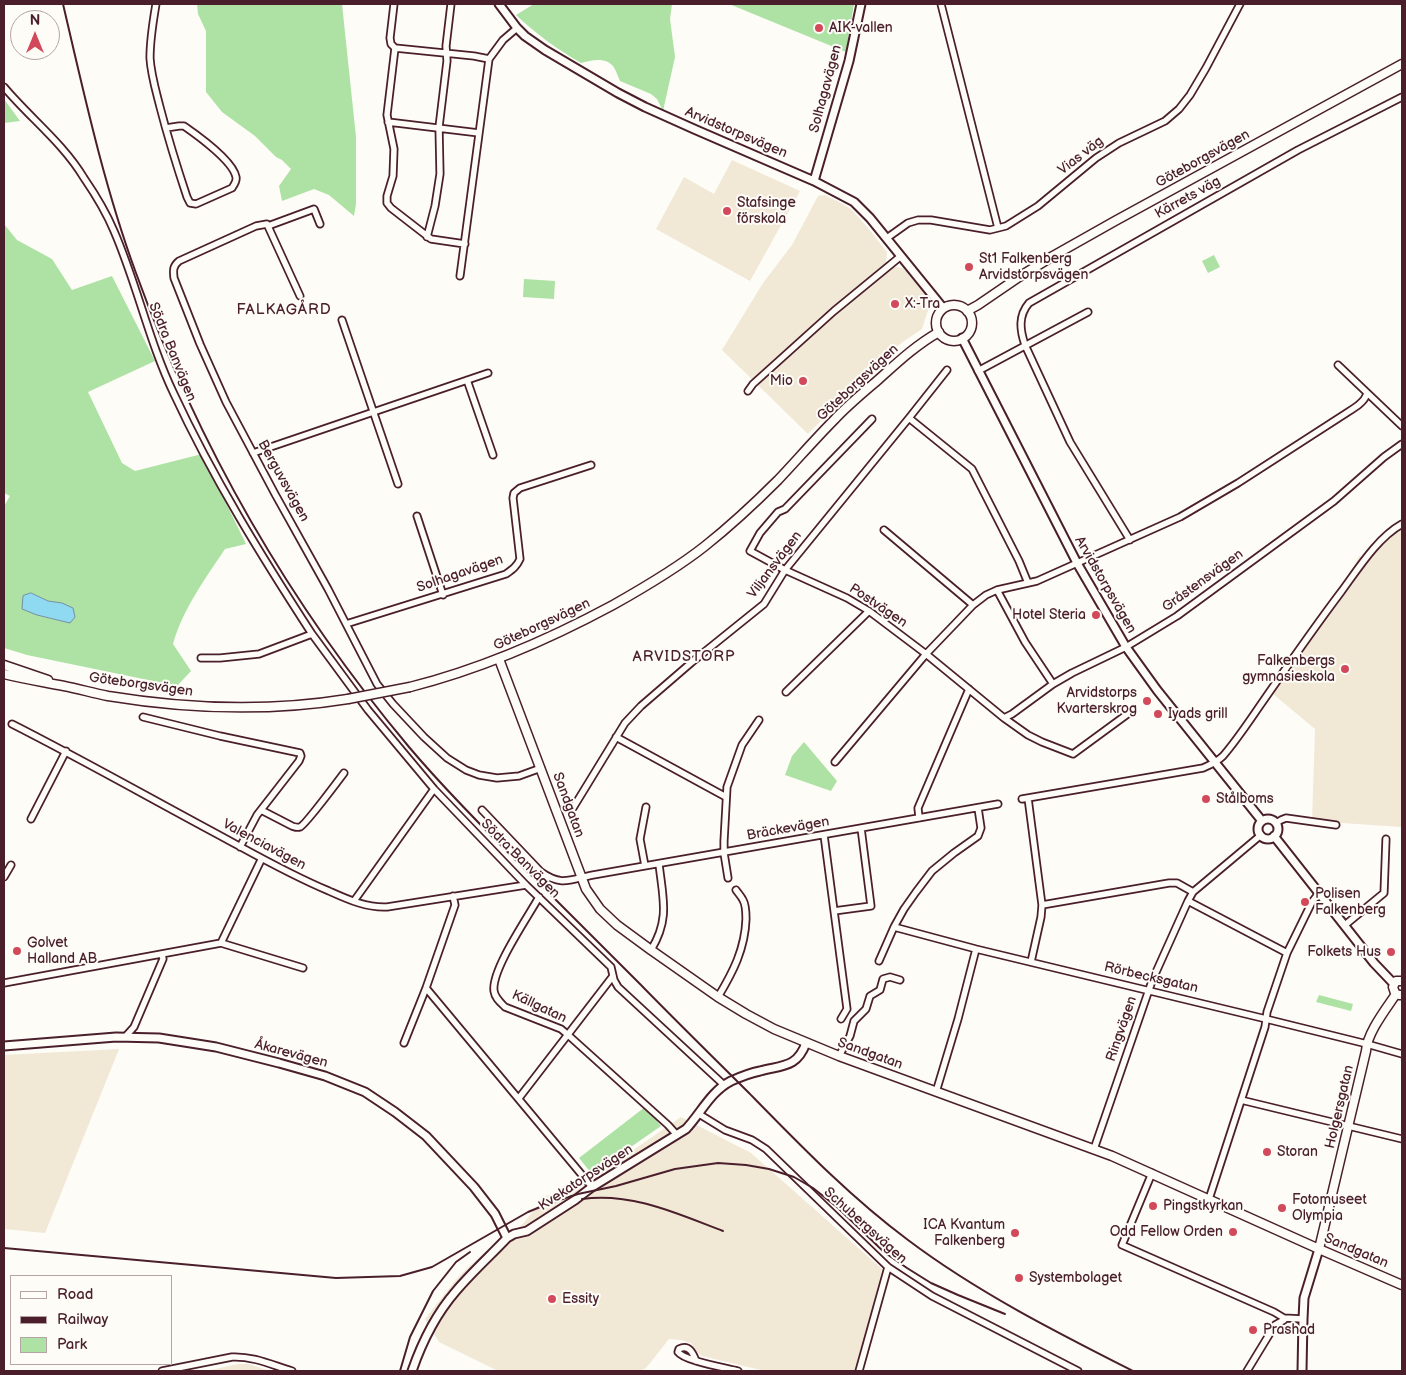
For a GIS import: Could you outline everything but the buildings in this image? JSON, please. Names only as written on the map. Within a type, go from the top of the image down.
[{"type":"main road","name":"Göteborgsvägen","points":[[967,311],[1053,256],[1402,64]]},
{"type":"main road","points":[[956,305],[967,311],[971,320],[971,327],[962,338],[951,340],[945,338],[939,332],[936,326],[936,319],[943,308],[956,305]]},
{"type":"main road","name":"Göteborgsvägen","points":[[4,674],[21,679],[143,701],[211,707],[294,706],[348,699],[410,687],[442,679],[499,659],[580,622],[646,587],[705,546],[777,480],[836,418],[908,353],[923,341],[939,332]]},
{"type":"main road","name":"Sandgatan","points":[[499,659],[586,889],[600,909],[617,925],[651,950],[753,1018],[806,1043],[1016,1122],[1094,1148],[1319,1249],[1402,1284]]},
{"type":"main road","name":"Göteborgsvägen","points":[[4,665],[62,685]]},
{"type":"main road","points":[[1394,984],[1397,981],[1402,981]]},
{"type":"main road","name":"Holgersgatan","points":[[1319,1249],[1367,1044],[1373,1031],[1399,994],[1393,989],[1394,984]]},
{"type":"street","points":[[156,4],[151,34],[150,60],[166,128],[187,197],[190,203],[196,204],[232,188],[236,177],[230,164],[184,126],[166,128]]},
{"type":"street","points":[[394,4],[390,44],[395,48],[489,59]]},
{"type":"street","points":[[427,237],[435,206],[440,174],[439,127],[447,62],[446,46],[452,4]]},
{"type":"street","name":"Arvidstorpsvägen","points":[[499,4],[517,28],[545,50],[645,107],[814,181],[854,202],[887,238],[943,308]]},
{"type":"street","name":"Solhagavägen","points":[[814,181],[849,61],[862,4]]},
{"type":"street","points":[[941,4],[998,228]]},
{"type":"street","name":"Vias väg","points":[[887,238],[908,223],[918,220],[938,221],[990,230],[1006,226],[1038,206],[1096,158],[1119,143],[1165,121],[1179,109],[1206,68],[1240,4]]},
{"type":"street","points":[[460,276],[489,59],[503,40],[517,28]]},
{"type":"street","points":[[395,48],[387,115],[394,150],[394,160],[393,176],[387,196],[387,203],[427,237],[465,244]]},
{"type":"street","name":"Södra Banvägen","points":[[4,87],[76,164],[108,219],[124,257],[154,346],[174,394],[212,468],[262,554],[312,634],[368,710],[434,789],[526,885],[611,967],[618,987],[724,1085]]},
{"type":"street","name":"Kärrets väg","points":[[1130,540],[1070,442],[1025,345],[1020,323],[1024,309],[1029,303],[1298,150],[1402,97]]},
{"type":"street","points":[[388,122],[479,133]]},
{"type":"street","points":[[300,296],[268,226],[314,209],[320,224]]},
{"type":"street","name":"Berguvsvägen","points":[[268,226],[267,224],[256,226],[179,260],[173,270],[174,278],[200,344],[226,402],[377,684],[392,704],[447,758],[466,770],[479,775],[497,778],[519,776],[541,768]]},
{"type":"street","points":[[748,392],[762,375],[900,256]]},
{"type":"street","points":[[978,371],[1088,312]]},
{"type":"street","points":[[342,320],[375,412],[398,484]]},
{"type":"street","name":"Arvidstorpsvägen","points":[[962,338],[1077,563],[1126,647],[1157,690],[1262,821]]},
{"type":"street","points":[[1338,365],[1364,389],[1366,394],[1402,426]]},
{"type":"street","name":"Viljansvägen","points":[[573,808],[624,723],[692,662],[764,604],[785,570],[947,370]]},
{"type":"street","points":[[253,453],[488,373]]},
{"type":"street","points":[[467,380],[493,455]]},
{"type":"street","points":[[835,762],[926,654],[972,605],[986,595],[997,590],[1037,581],[1180,517],[1238,483],[1348,412],[1365,398],[1366,394]]},
{"type":"street","points":[[909,418],[972,469],[1019,561],[1028,583]]},
{"type":"street","name":"Postvägen","points":[[872,419],[785,509],[778,512],[760,533],[750,551],[785,570],[847,598],[869,611],[926,654],[1004,718],[1028,735],[1042,742],[1073,754],[1133,710]]},
{"type":"street","name":"Gråstensvägen","points":[[1004,718],[1072,673],[1126,647],[1177,616],[1334,501],[1402,444]]},
{"type":"street","name":"Solhagavägen","points":[[346,624],[506,574],[517,566],[520,559],[513,498],[516,491],[520,488],[591,465]]},
{"type":"street","points":[[417,516],[443,595]]},
{"type":"street","points":[[1031,962],[1042,917],[1042,905],[1025,799],[1203,768],[1215,762],[1223,756],[1245,727],[1361,565],[1383,539],[1402,524]]},
{"type":"street","points":[[884,530],[972,605]]},
{"type":"street","points":[[997,590],[1025,642],[1054,684]]},
{"type":"street","points":[[786,692],[869,611]]},
{"type":"street","points":[[201,658],[259,654],[312,634]]},
{"type":"street","points":[[919,818],[918,808],[968,689]]},
{"type":"street","points":[[143,717],[300,753],[299,761],[251,824],[240,847]]},
{"type":"street","points":[[728,878],[724,853],[727,787],[742,745],[760,720]]},
{"type":"street","name":"Valenciavägen","points":[[12,724],[262,860],[320,887],[365,905],[378,907],[526,885]]},
{"type":"street","points":[[616,738],[726,797]]},
{"type":"street","points":[[31,819],[66,752]]},
{"type":"street","points":[[261,810],[292,826],[301,827],[344,773]]},
{"type":"street","points":[[354,901],[434,789]]},
{"type":"street","name":"Bräckevägen","points":[[482,810],[550,879],[570,881],[582,877],[998,804]]},
{"type":"street","points":[[645,866],[640,839],[646,807]]},
{"type":"street","points":[[879,962],[894,927],[908,903],[932,871],[978,836],[981,828],[978,808]]},
{"type":"street","points":[[1276,823],[1286,818],[1336,825]]},
{"type":"street","points":[[1264,819],[1271,819],[1276,823],[1277,831],[1274,836],[1266,838],[1261,836],[1258,826],[1264,819]]},
{"type":"street","points":[[834,911],[871,906],[861,828]]},
{"type":"street","points":[[824,835],[847,1009],[841,1019]]},
{"type":"street","name":"Ringvägen","points":[[1094,1148],[1149,990],[1188,901],[1193,892],[1261,836]]},
{"type":"street","points":[[1274,836],[1374,963],[1394,984]]},
{"type":"street","points":[[1345,925],[1384,893],[1386,839]]},
{"type":"street","points":[[221,943],[262,860]]},
{"type":"street","points":[[651,950],[658,939],[663,923],[664,909],[659,864]]},
{"type":"street","points":[[4,877],[12,865]]},
{"type":"street","points":[[1042,905],[1169,883],[1177,883],[1193,892]]},
{"type":"street","points":[[718,996],[732,973],[743,943],[746,927],[744,901],[736,890]]},
{"type":"street","points":[[1209,1199],[1277,979],[1287,953],[1312,902],[1319,893]]},
{"type":"street","points":[[404,1043],[426,988],[455,905],[454,896]]},
{"type":"street","name":"Källgatan","points":[[539,897],[499,966],[494,980],[494,992],[498,1000],[505,1007],[561,1029],[677,1135]]},
{"type":"street","points":[[1188,901],[1287,953]]},
{"type":"street","name":"Rörbecksgatan","points":[[894,927],[1402,1054]]},
{"type":"street","points":[[4,983],[221,943],[303,968]]},
{"type":"street","points":[[936,1092],[958,1019],[976,949]]},
{"type":"street","points":[[124,1037],[134,1027],[163,959],[162,954]]},
{"type":"street","points":[[519,1098],[613,976]]},
{"type":"street","points":[[840,1056],[850,1036],[854,1021],[866,1008],[870,996],[880,990],[883,979],[890,977],[900,980]]},
{"type":"street","points":[[426,988],[592,1187]]},
{"type":"street","name":"Åkarevägen","points":[[4,1046],[116,1036],[159,1038],[216,1048],[325,1076],[365,1092],[396,1112],[426,1136],[474,1187],[495,1214],[507,1238]]},
{"type":"street","name":"Kvekatorpsvägen","points":[[412,1371],[424,1340],[455,1291],[507,1238],[527,1231],[592,1187],[686,1129],[711,1097],[724,1085],[742,1076],[792,1063],[801,1056],[806,1043]]},
{"type":"street","points":[[1241,1100],[1402,1139]]},
{"type":"street","name":"Schubergsvägen","points":[[699,1114],[725,1130],[752,1140],[766,1149],[888,1267],[932,1296],[1078,1371]]},
{"type":"street","points":[[1152,1173],[1122,1245],[1284,1318],[1303,1319]]},
{"type":"street","name":"Holgersgatan","points":[[1302,1371],[1304,1298],[1319,1249]]},
{"type":"street","points":[[859,1371],[888,1267]]},
{"type":"street","points":[[1247,1371],[1275,1325],[1284,1320],[1284,1318]]},
{"type":"street","points":[[162,1371],[240,1356],[292,1371]]},
{"type":"street","points":[[696,1361],[738,1371]]},
{"type":"shaded area","name":"Stafsinge förskola","points":[[732,160],[800,191],[750,281],[656,229],[684,177],[714,194]]},
{"type":"shaded area","points":[[825,195],[851,209],[887,252],[886,261],[889,266],[903,268],[926,295],[929,307],[922,329],[878,362],[808,434],[722,350],[763,283],[792,245],[818,196]]},
{"type":"shaded area","name":"Falkenbergs gymnasieskola","points":[[1402,529],[1402,827],[1312,821],[1315,729],[1272,693],[1338,600],[1359,556],[1368,560],[1390,537]]},
{"type":"shaded area","points":[[119,1049],[45,1233],[4,1229],[4,1055]]},
{"type":"shaded area","points":[[681,1117],[751,1153],[882,1269],[863,1348],[855,1371],[765,1371],[702,1356],[691,1343],[669,1339],[646,1368],[640,1371],[498,1371],[439,1342],[425,1319],[459,1276],[491,1247],[522,1225],[545,1196],[568,1189],[606,1169]]},
{"type":"shaded area","points":[[238,1364],[249,1364],[270,1371],[206,1371]]},
{"type":"green space","points":[[197,4],[342,4],[356,137],[356,204],[354,216],[329,195],[314,189],[282,201],[279,186],[291,169],[255,136],[222,112],[206,92],[206,31],[198,14]]},
{"type":"green space","points":[[534,4],[672,4],[670,19],[675,57],[663,111],[657,99],[651,94],[620,81],[610,63],[598,60],[581,63],[531,29],[516,15]]},
{"type":"green space","name":"AIK-vallen","points":[[729,4],[854,4],[846,52]]},
{"type":"green space","points":[[4,99],[20,121],[4,123]]},
{"type":"green space","points":[[4,224],[17,240],[52,259],[72,290],[112,276],[155,361],[88,392],[122,463],[135,471],[202,454],[246,544],[225,549],[195,595],[177,631],[173,644],[191,671],[177,686],[27,655],[4,648],[4,506],[10,496],[4,493]],"holes":[[[31,593],[48,601],[62,603],[70,623],[37,615],[22,609]]]},
{"type":"green space","points":[[1214,255],[1220,267],[1208,273],[1202,261]]},
{"type":"green space","points":[[524,279],[555,281],[554,299],[523,297]]},
{"type":"green space","points":[[804,742],[837,781],[831,791],[785,775],[792,756]]},
{"type":"green space","points":[[1319,995],[1353,1004],[1351,1011],[1316,1002]]},
{"type":"green space","points":[[645,1107],[661,1126],[592,1174],[579,1158]]},
{"type":"water","points":[[31,593],[48,601],[62,603],[73,608],[75,617],[70,623],[37,615],[22,609],[23,596]]},
{"type":"railway","points":[[63,4],[95,140],[114,207],[136,273],[188,400],[252,522],[287,580],[325,638],[366,693],[409,747],[469,813],[806,1151],[866,1206],[908,1240],[961,1277],[1046,1326],[1133,1371]]},
{"type":"railway","points":[[4,1248],[336,1278],[400,1276],[432,1267],[528,1212],[550,1203],[675,1169],[718,1163],[769,1169],[794,1177],[813,1188],[837,1207],[884,1252],[907,1268],[931,1283],[1005,1314]]},
{"type":"railway","points":[[582,1199],[601,1198],[637,1202],[672,1212],[723,1231]]},
{"type":"railway","points":[[400,1371],[410,1337],[433,1291],[456,1262],[470,1252]]},
{"type":"place","name":"AIK-vallen","points":[[819,28]]},
{"type":"place","name":"Stafsinge förskola","points":[[727,211]]},
{"type":"place","name":"St1 Falkenberg Arvidstorpsvägen","points":[[969,267]]},
{"type":"place","name":"X:-Tra","points":[[895,304]]},
{"type":"place","name":"Mio","points":[[803,381]]},
{"type":"place","name":"Hotel Steria","points":[[1096,615]]},
{"type":"place","name":"Falkenbergs gymnasieskola","points":[[1345,669]]},
{"type":"place","name":"Arvidstorps Kvarterskrog","points":[[1147,701]]},
{"type":"place","name":"Iyads grill","points":[[1158,714]]},
{"type":"place","name":"Stålboms","points":[[1206,799]]},
{"type":"place","name":"Polisen Falkenberg","points":[[1305,902]]},
{"type":"place","name":"Golvet Halland AB","points":[[17,951]]},
{"type":"place","name":"Folkets Hus","points":[[1391,952]]},
{"type":"place","name":"Storan","points":[[1267,1152]]},
{"type":"place","name":"Pingstkyrkan","points":[[1153,1206]]},
{"type":"place","name":"Fotomuseet Olympia","points":[[1282,1208]]},
{"type":"place","name":"Odd Fellow Orden","points":[[1233,1232]]},
{"type":"place","name":"ICA Kvantum Falkenberg","points":[[1015,1233]]},
{"type":"place","name":"Systembolaget","points":[[1019,1278]]},
{"type":"place","name":"Essity","points":[[552,1299]]},
{"type":"place","name":"Prashad","points":[[1253,1330]]},
{"type":"district","name":"FALKAGÅRD","points":[[284,310]]},
{"type":"district","name":"ARVIDSTORP","points":[[684,657]]}]
